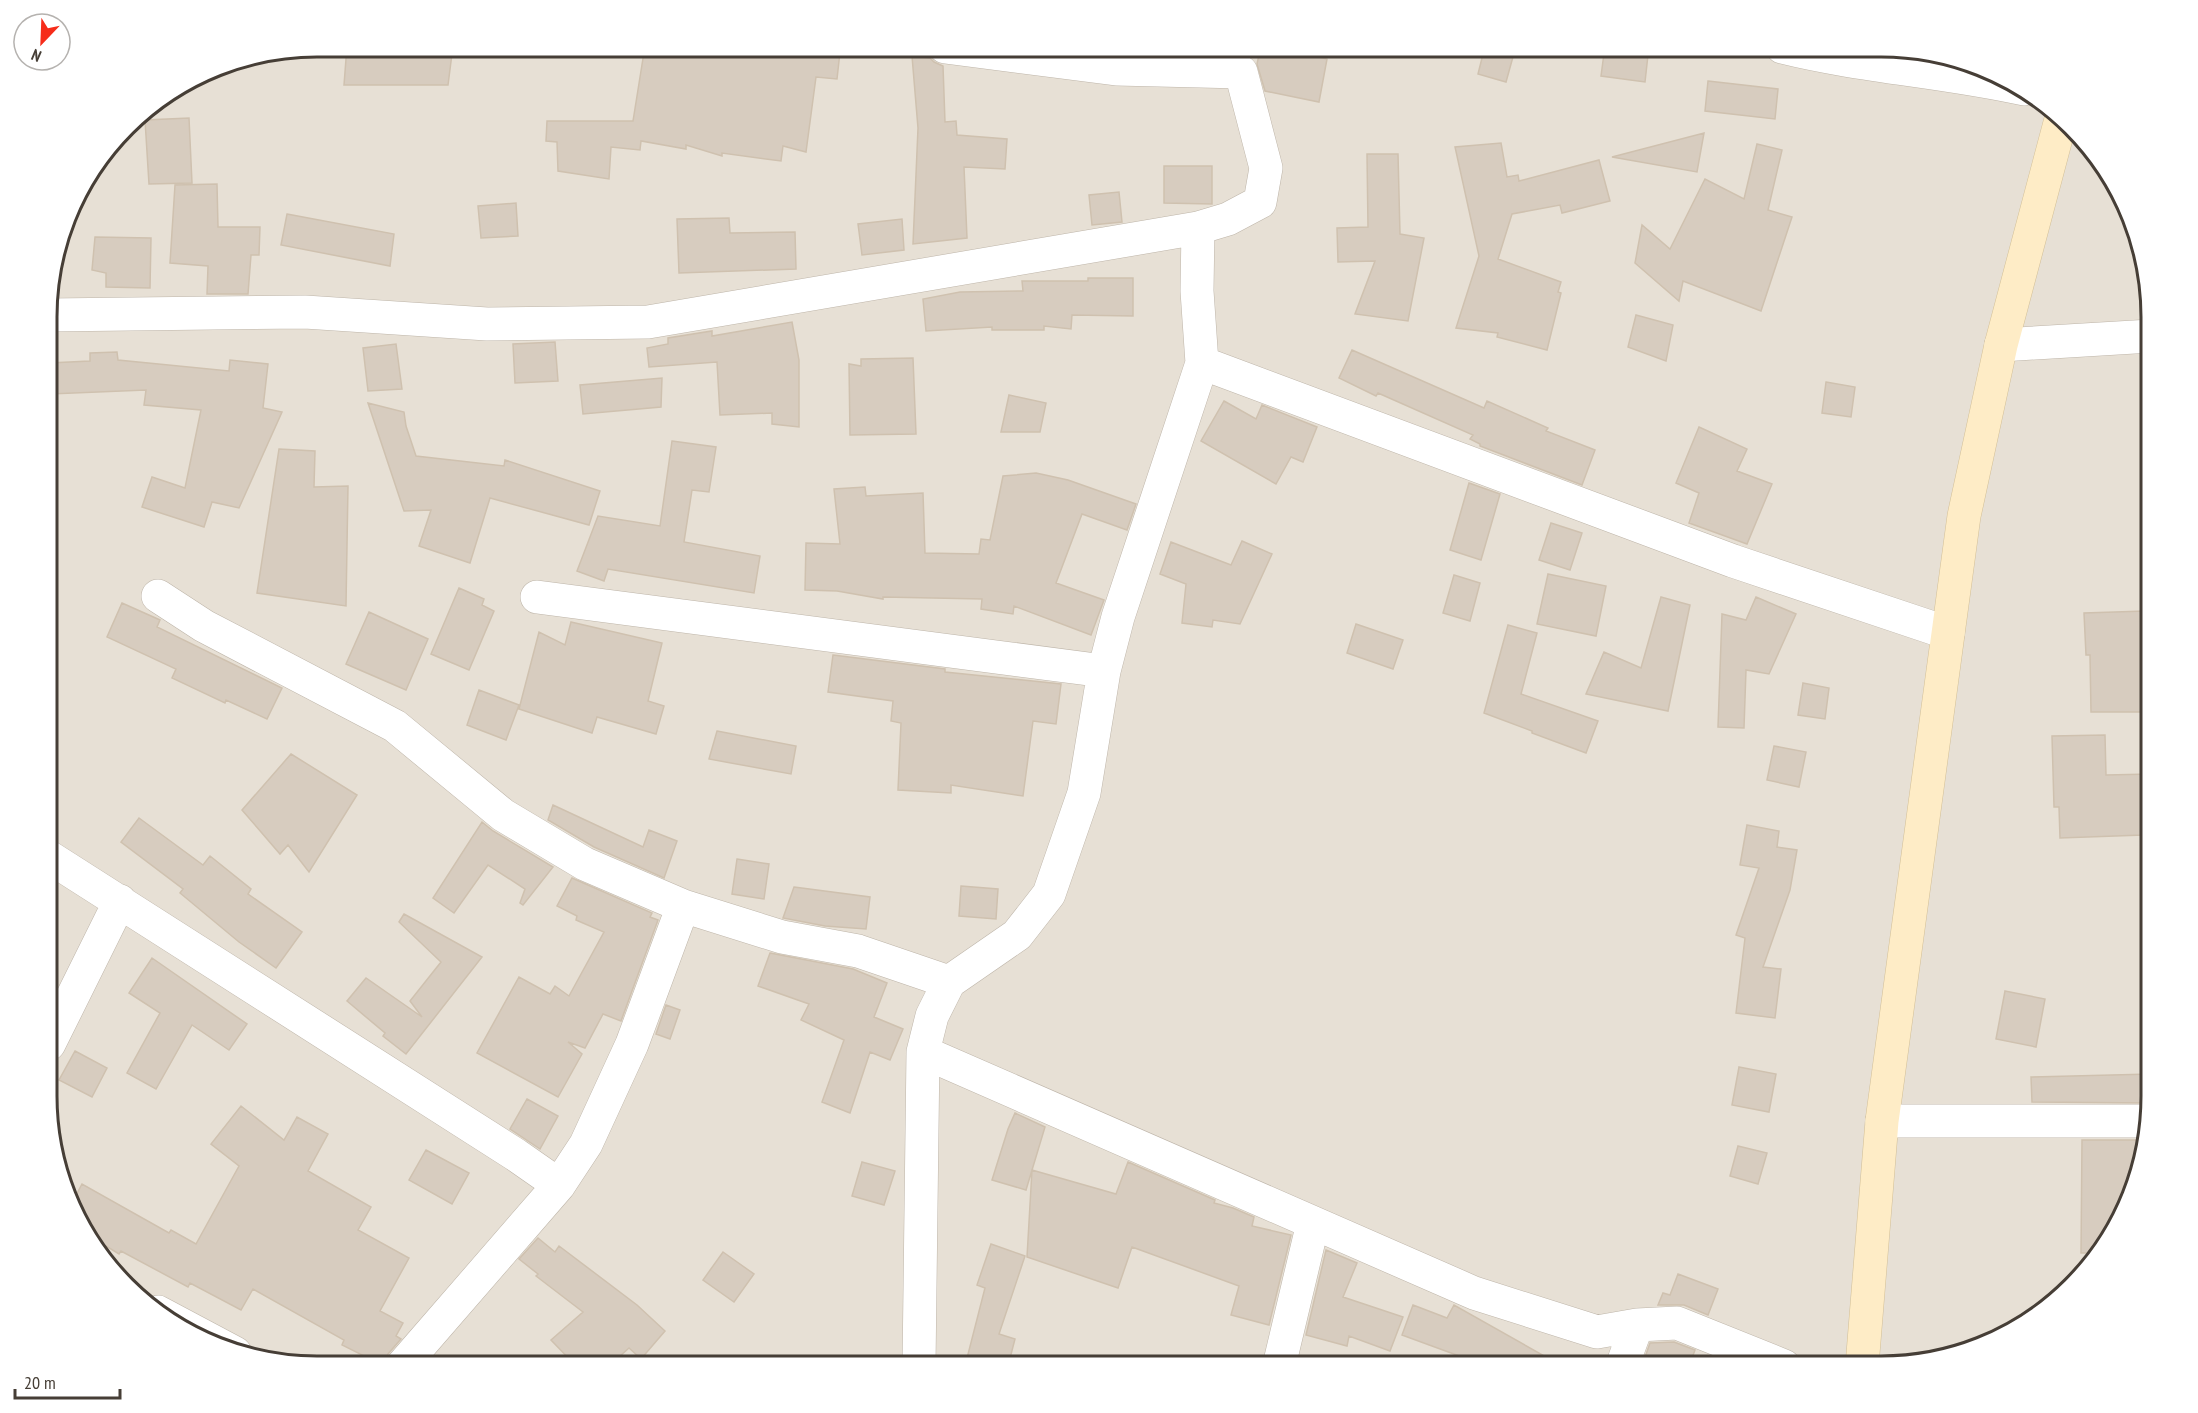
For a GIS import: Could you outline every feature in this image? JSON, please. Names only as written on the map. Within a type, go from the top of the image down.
[{"type":"main road","points":[[1864,1356],[1882,1121],[1964,516],[2001,345],[2059,127]]},
{"type":"street","points":[[57,315],[305,312],[487,324],[648,322],[1198,228],[1228,219],[1260,202],[1266,168],[1240,59],[1116,69],[1027,57]]},
{"type":"street","points":[[1838,57],[1904,70],[1990,81]]},
{"type":"street","points":[[919,1356],[923,1052],[932,1016],[949,982],[1017,935],[1048,894],[1084,793],[1104,671],[1118,617],[1202,363],[1197,291],[1198,228]]},
{"type":"street","points":[[2001,345],[2141,337]]},
{"type":"street","points":[[1202,363],[1733,561],[1948,633]]},
{"type":"street","points":[[158,596],[204,626],[394,726],[503,815],[575,858],[684,906],[782,937],[858,951],[949,982]]},
{"type":"street","points":[[537,597],[1104,671]]},
{"type":"street","points":[[57,862],[516,1155],[559,1185]]},
{"type":"street","points":[[57,1028],[120,901]]},
{"type":"street","points":[[411,1356],[559,1185],[586,1144],[632,1044],[684,906]]},
{"type":"street","points":[[923,1052],[1474,1293],[1597,1332],[1677,1323],[1759,1356]]},
{"type":"street","points":[[1882,1121],[2140,1121]]},
{"type":"street","points":[[1281,1356],[1313,1223]]},
{"type":"street","points":[[1626,1356],[1637,1326]]},
{"type":"shaded area","points":[[1881,57],[1915,59],[1965,71],[1996,84],[2026,101],[2065,133],[2097,172],[2121,217],[2132,250],[2139,283],[2141,317],[2141,1096],[2139,1130],[2127,1180],[2114,1211],[2097,1241],[2077,1267],[2052,1292],[2026,1312],[1996,1329],[1965,1342],[1932,1351],[1881,1356],[317,1356],[283,1354],[233,1342],[202,1329],[172,1312],[133,1280],[101,1241],[77,1196],[66,1163],[59,1130],[57,1096],[57,317],[59,283],[71,233],[84,202],[101,172],[133,133],[172,101],[217,77],[266,62],[300,58]]},
{"type":"building","points":[[346,57],[452,57],[448,85],[344,85]]},
{"type":"building","points":[[643,57],[839,57],[837,79],[816,77],[806,152],[783,146],[781,161],[722,153],[722,156],[686,145],[686,149],[641,141],[640,150],[611,147],[609,179],[558,171],[557,142],[546,141],[547,121],[633,121]]},
{"type":"building","points":[[912,57],[930,58],[943,66],[945,122],[956,121],[957,135],[1007,139],[1005,169],[964,167],[967,238],[913,244],[918,128]]},
{"type":"building","points":[[1259,57],[1327,59],[1319,102],[1265,91],[1257,64]]},
{"type":"building","points":[[1482,57],[1513,57],[1506,82],[1478,74]]},
{"type":"building","points":[[1604,57],[1648,57],[1645,82],[1601,76]]},
{"type":"building","points":[[1708,81],[1778,89],[1775,119],[1705,111]]},
{"type":"building","points":[[189,118],[192,183],[149,184],[145,122]]},
{"type":"building","points":[[1704,133],[1697,172],[1612,157]]},
{"type":"building","points":[[1501,143],[1507,177],[1518,175],[1519,181],[1599,160],[1610,201],[1562,213],[1560,205],[1512,214],[1498,259],[1561,282],[1558,292],[1561,293],[1547,350],[1497,337],[1498,333],[1456,328],[1479,256],[1455,147]]},
{"type":"building","points":[[1757,144],[1782,150],[1768,210],[1792,217],[1761,311],[1683,281],[1679,301],[1635,263],[1642,225],[1670,249],[1705,179],[1744,199]]},
{"type":"building","points":[[1367,154],[1398,154],[1400,234],[1424,238],[1408,321],[1355,314],[1375,261],[1338,262],[1337,228],[1368,227]]},
{"type":"building","points":[[1164,166],[1212,166],[1212,204],[1164,203]]},
{"type":"building","points":[[217,184],[218,227],[260,227],[259,255],[251,255],[248,294],[207,294],[208,266],[170,263],[175,185]]},
{"type":"building","points":[[1119,192],[1122,222],[1092,225],[1089,195]]},
{"type":"building","points":[[516,203],[518,236],[481,238],[478,206]]},
{"type":"building","points":[[287,214],[394,234],[390,266],[281,245]]},
{"type":"building","points":[[729,218],[730,233],[795,232],[796,269],[679,273],[677,219]]},
{"type":"building","points":[[902,219],[904,250],[862,255],[858,224]]},
{"type":"building","points":[[95,237],[151,238],[150,288],[106,287],[106,273],[92,270]]},
{"type":"building","points":[[1088,278],[1133,278],[1133,316],[1072,315],[1071,329],[1044,326],[1044,330],[992,330],[992,327],[926,331],[923,299],[960,292],[1023,291],[1022,281],[1088,281]]},
{"type":"building","points":[[1636,315],[1673,325],[1666,361],[1628,347]]},
{"type":"building","points":[[792,322],[799,360],[799,427],[772,424],[772,413],[720,415],[717,362],[649,367],[647,348],[668,344],[668,338],[712,331],[712,336]]},
{"type":"building","points":[[555,342],[558,381],[515,383],[513,344]]},
{"type":"building","points":[[396,344],[402,389],[368,391],[363,348]]},
{"type":"building","points":[[1352,350],[1484,408],[1487,401],[1548,428],[1546,431],[1595,450],[1582,485],[1480,446],[1470,439],[1473,435],[1378,393],[1376,396],[1339,378]]},
{"type":"building","points":[[117,352],[118,360],[229,371],[230,360],[268,364],[263,408],[282,412],[239,508],[212,502],[204,527],[142,507],[152,477],[185,488],[201,410],[144,405],[146,390],[57,394],[57,363],[90,361],[90,353]]},
{"type":"building","points":[[913,358],[916,434],[850,435],[849,364],[861,366],[861,359]]},
{"type":"building","points":[[662,378],[661,407],[583,414],[580,385]]},
{"type":"building","points":[[1826,382],[1855,387],[1851,417],[1822,413]]},
{"type":"building","points":[[1009,395],[1046,403],[1040,432],[1001,432]]},
{"type":"building","points":[[1224,401],[1256,419],[1262,405],[1317,427],[1303,462],[1291,457],[1276,484],[1201,441]]},
{"type":"building","points":[[368,403],[404,412],[416,456],[504,466],[505,460],[600,491],[589,525],[490,498],[470,563],[419,546],[431,510],[404,511]]},
{"type":"building","points":[[1699,427],[1747,449],[1737,471],[1772,484],[1747,544],[1689,523],[1699,493],[1676,483]]},
{"type":"building","points":[[672,441],[716,447],[709,492],[692,490],[684,542],[760,556],[754,593],[608,569],[604,581],[577,571],[598,516],[660,526]]},
{"type":"building","points":[[279,449],[315,451],[314,487],[348,486],[346,606],[257,593]]},
{"type":"building","points":[[1036,473],[1068,480],[1136,504],[1127,530],[1082,514],[1056,583],[1104,600],[1091,635],[1014,606],[1013,614],[981,609],[982,599],[883,597],[883,599],[837,591],[805,590],[806,543],[840,544],[834,489],[865,487],[866,496],[923,493],[925,553],[979,554],[981,539],[990,540],[1003,476]]},
{"type":"building","points":[[1469,483],[1500,494],[1481,560],[1450,550]]},
{"type":"building","points":[[1551,523],[1582,533],[1570,570],[1539,560]]},
{"type":"building","points":[[1242,541],[1272,554],[1240,624],[1213,620],[1212,627],[1182,623],[1186,584],[1160,574],[1171,542],[1231,565]]},
{"type":"building","points":[[1548,574],[1606,586],[1596,636],[1537,624]]},
{"type":"building","points":[[1454,575],[1480,583],[1470,621],[1443,613]]},
{"type":"building","points":[[459,588],[484,599],[482,605],[494,611],[469,670],[431,654]]},
{"type":"building","points":[[1661,597],[1690,605],[1668,711],[1586,694],[1604,652],[1641,668]]},
{"type":"building","points":[[1756,597],[1796,614],[1769,674],[1746,670],[1744,728],[1718,727],[1722,614],[1746,620]]},
{"type":"building","points":[[122,603],[160,620],[157,627],[282,688],[267,719],[226,700],[225,703],[172,678],[176,669],[107,637]]},
{"type":"building","points":[[2141,611],[2141,712],[2091,712],[2090,655],[2086,655],[2084,613]]},
{"type":"building","points":[[369,612],[428,639],[406,690],[346,664]]},
{"type":"building","points":[[571,622],[662,643],[648,701],[664,706],[656,734],[597,717],[592,733],[519,709],[539,632],[565,645]]},
{"type":"building","points":[[1356,624],[1403,640],[1393,669],[1347,653]]},
{"type":"building","points":[[1508,625],[1537,633],[1521,694],[1598,721],[1586,753],[1484,713]]},
{"type":"building","points":[[833,655],[945,669],[945,672],[1061,684],[1056,724],[1033,721],[1023,796],[951,785],[951,793],[898,790],[901,723],[891,721],[893,701],[828,692]]},
{"type":"building","points":[[1803,683],[1829,688],[1825,719],[1798,715]]},
{"type":"building","points":[[479,690],[519,705],[506,740],[467,725]]},
{"type":"building","points":[[717,731],[796,746],[791,774],[709,759]]},
{"type":"building","points":[[2105,735],[2106,775],[2141,774],[2141,835],[2060,838],[2059,807],[2054,807],[2052,736]]},
{"type":"building","points":[[1774,746],[1806,752],[1799,787],[1767,780]]},
{"type":"building","points":[[291,754],[357,795],[309,872],[288,845],[280,854],[242,810]]},
{"type":"building","points":[[553,805],[643,847],[649,830],[677,841],[664,878],[594,847],[548,820]]},
{"type":"building","points":[[139,818],[203,865],[210,856],[251,889],[248,894],[302,932],[276,968],[239,942],[180,893],[183,889],[121,842]]},
{"type":"building","points":[[482,822],[553,867],[523,905],[520,903],[525,889],[488,865],[454,913],[433,898]]},
{"type":"building","points":[[1747,825],[1779,831],[1777,847],[1797,850],[1790,890],[1763,967],[1781,969],[1775,1018],[1736,1013],[1745,938],[1736,935],[1759,868],[1740,865]]},
{"type":"building","points":[[737,859],[769,864],[764,899],[732,894]]},
{"type":"building","points":[[572,878],[652,913],[650,917],[658,920],[621,1021],[603,1014],[585,1048],[568,1042],[582,1054],[558,1097],[477,1053],[519,977],[550,994],[555,986],[569,996],[604,932],[576,920],[577,916],[557,906]]},
{"type":"building","points":[[961,886],[998,889],[996,919],[959,916]]},
{"type":"building","points":[[794,887],[870,897],[866,929],[825,926],[783,918]]},
{"type":"building","points":[[404,914],[482,957],[406,1054],[383,1036],[385,1033],[347,1001],[366,978],[422,1017],[410,1001],[441,962],[399,922]]},
{"type":"building","points":[[770,953],[853,969],[887,983],[874,1017],[903,1029],[890,1060],[870,1052],[850,1113],[822,1102],[844,1040],[801,1020],[809,1004],[758,986]]},
{"type":"building","points":[[152,958],[247,1024],[229,1050],[192,1025],[156,1089],[127,1073],[160,1013],[129,993]]},
{"type":"building","points":[[2005,991],[2045,999],[2036,1047],[1996,1039]]},
{"type":"building","points":[[666,1005],[680,1010],[670,1039],[656,1034]]},
{"type":"building","points":[[75,1051],[107,1068],[92,1097],[59,1080]]},
{"type":"building","points":[[1739,1067],[1776,1074],[1769,1112],[1732,1105]]},
{"type":"building","points":[[2141,1074],[2141,1103],[2032,1102],[2031,1077]]},
{"type":"building","points":[[527,1099],[558,1116],[540,1149],[510,1129]]},
{"type":"building","points":[[241,1106],[284,1140],[297,1117],[328,1134],[308,1171],[371,1207],[358,1230],[409,1258],[380,1311],[403,1323],[396,1336],[401,1339],[387,1356],[364,1356],[342,1345],[344,1340],[253,1289],[241,1310],[190,1283],[188,1287],[121,1251],[119,1254],[104,1245],[76,1195],[82,1184],[169,1233],[171,1230],[196,1244],[239,1166],[211,1144]]},
{"type":"building","points":[[1015,1113],[1045,1127],[1026,1190],[992,1180]]},
{"type":"building","points":[[2082,1140],[2137,1140],[2127,1180],[2114,1211],[2088,1253],[2081,1253]]},
{"type":"building","points":[[1738,1146],[1767,1153],[1758,1184],[1730,1176]]},
{"type":"building","points":[[426,1150],[469,1173],[452,1204],[409,1180]]},
{"type":"building","points":[[862,1162],[895,1171],[884,1205],[852,1196]]},
{"type":"building","points":[[1128,1162],[1215,1200],[1214,1203],[1254,1217],[1252,1226],[1291,1235],[1269,1325],[1231,1315],[1239,1286],[1132,1247],[1118,1288],[1027,1257],[1032,1170],[1116,1194]]},
{"type":"building","points":[[538,1238],[555,1252],[559,1246],[637,1305],[665,1331],[644,1356],[638,1356],[629,1348],[620,1356],[566,1356],[551,1340],[583,1312],[536,1276],[538,1274],[519,1259]]},
{"type":"building","points":[[991,1244],[1025,1256],[999,1334],[1015,1339],[1011,1356],[968,1356],[985,1288],[977,1285]]},
{"type":"building","points":[[1326,1250],[1357,1263],[1343,1297],[1403,1317],[1390,1351],[1349,1336],[1347,1346],[1306,1335]]},
{"type":"building","points":[[723,1252],[754,1274],[734,1302],[703,1280]]},
{"type":"building","points":[[1678,1274],[1718,1289],[1708,1315],[1684,1305],[1658,1305],[1663,1293],[1670,1295]]},
{"type":"building","points":[[1413,1305],[1447,1318],[1454,1305],[1544,1356],[1459,1356],[1402,1335]]},
{"type":"building","points":[[1674,1342],[1695,1350],[1693,1356],[1645,1356],[1650,1343]]}]
